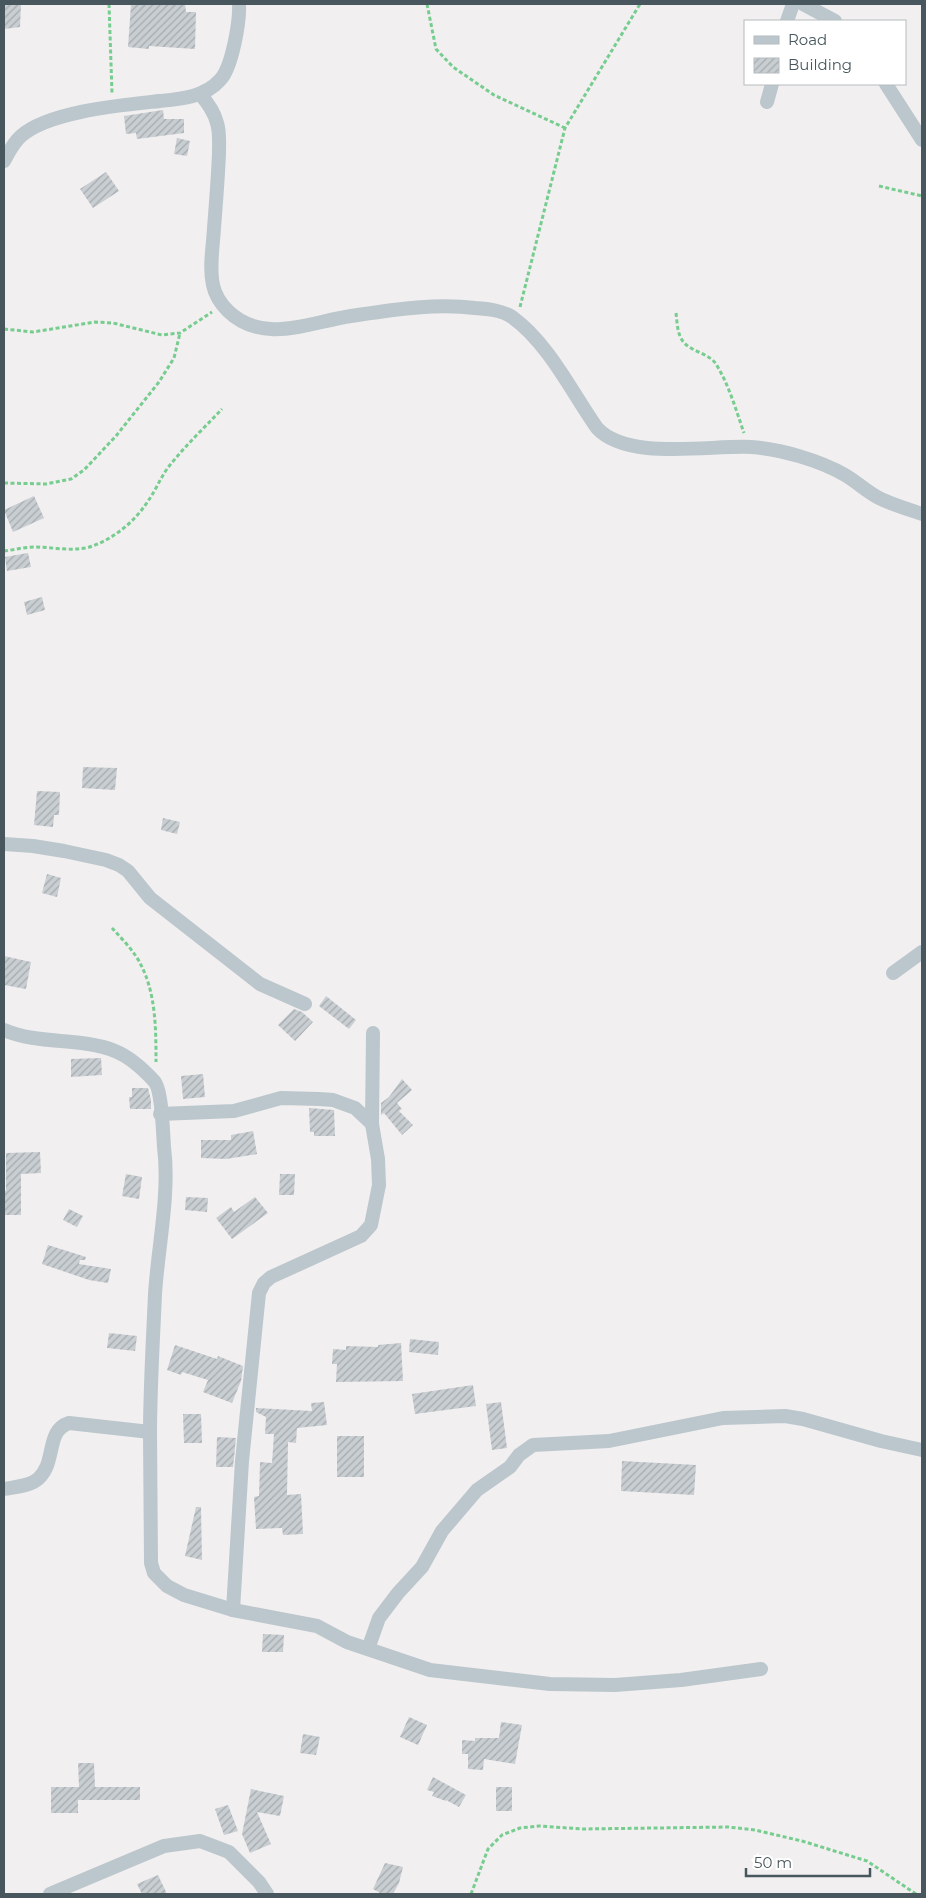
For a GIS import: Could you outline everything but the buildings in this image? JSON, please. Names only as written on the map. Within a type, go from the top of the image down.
[{"type":"street","points":[[4,161],[22,135],[33,128],[54,120],[84,111],[112,106],[188,98],[200,94],[219,82],[226,71],[237,32],[239,4]]},
{"type":"street","points":[[788,20],[792,4]]},
{"type":"street","points":[[803,4],[833,20]]},
{"type":"street","points":[[767,102],[772,85]]},
{"type":"street","points":[[887,85],[922,140]]},
{"type":"street","points":[[200,94],[213,111],[219,132],[211,273],[216,295],[238,318],[254,327],[288,329],[350,316],[430,306],[463,306],[505,313],[539,342],[597,428],[608,438],[630,446],[706,449],[749,447],[782,452],[813,461],[846,476],[881,499],[922,514]]},
{"type":"street","points":[[4,844],[64,851],[106,860],[119,865],[128,871],[150,898],[260,984],[305,1004]]},
{"type":"street","points":[[893,973],[922,952]]},
{"type":"street","points":[[4,1030],[22,1036],[94,1046],[114,1051],[128,1058],[156,1082],[160,1093],[160,1114],[166,1158],[165,1190],[157,1259],[150,1432],[151,1563],[154,1573],[166,1586],[184,1596],[233,1610],[317,1626],[348,1642],[430,1670],[550,1684],[615,1685],[681,1680],[761,1669]]},
{"type":"street","points":[[233,1610],[242,1461],[259,1293],[264,1282],[271,1277],[360,1236],[372,1226],[379,1185],[379,1171],[372,1124],[373,1033]]},
{"type":"street","points":[[160,1114],[234,1111],[281,1098],[319,1099],[333,1100],[355,1108],[372,1124]]},
{"type":"street","points":[[368,1649],[379,1618],[398,1593],[422,1567],[442,1531],[458,1510],[477,1490],[510,1467],[518,1455],[533,1445],[609,1441],[723,1418],[785,1416],[922,1450]]},
{"type":"street","points":[[4,1489],[36,1480],[47,1468],[56,1432],[61,1426],[69,1424],[150,1432]]},
{"type":"street","points":[[50,1894],[164,1846],[200,1841],[229,1852],[259,1882],[267,1894]]},
{"type":"path","points":[[109,4],[112,106]]},
{"type":"path","points":[[427,4],[436,49],[453,67],[494,95],[565,128]]},
{"type":"path","points":[[516,321],[565,128],[640,4]]},
{"type":"path","points":[[880,186],[922,196]]},
{"type":"path","points":[[4,329],[33,332],[95,322],[113,323],[162,335],[180,333],[222,303]]},
{"type":"path","points":[[676,313],[680,336],[684,343],[707,355],[716,364],[724,380],[749,447]]},
{"type":"path","points":[[4,483],[46,484],[71,480],[84,470],[116,436],[159,382],[174,358],[180,333]]},
{"type":"path","points":[[4,551],[33,547],[86,548],[118,532],[132,521],[147,503],[168,468],[222,409]]},
{"type":"path","points":[[112,928],[141,964],[148,984],[156,1025],[156,1082]]},
{"type":"path","points":[[471,1894],[488,1849],[502,1836],[520,1828],[539,1826],[583,1829],[728,1827],[754,1830],[802,1841],[867,1861],[916,1894]]}]
